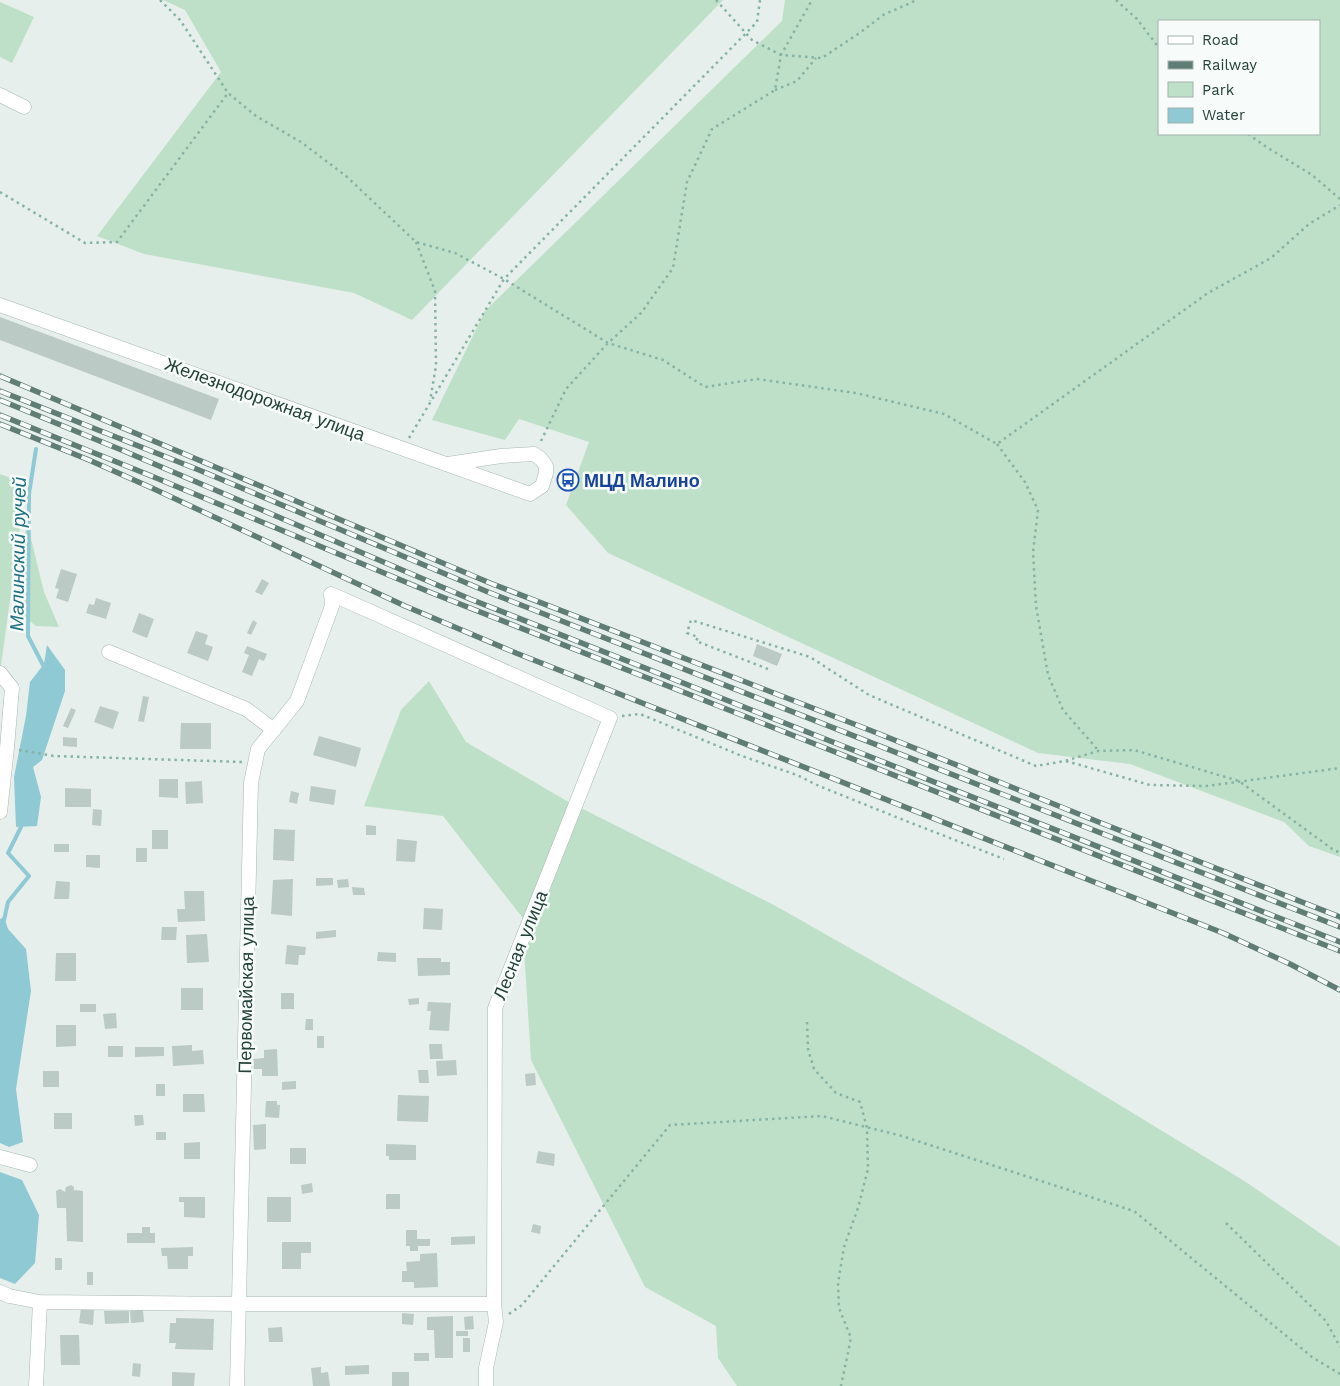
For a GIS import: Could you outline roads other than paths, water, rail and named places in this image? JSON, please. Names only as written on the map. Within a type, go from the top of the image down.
[{"type":"street","points":[[0,95],[24,107]]},
{"type":"street","name":"Железнодорожная улица","points":[[0,304],[530,494],[542,486],[546,473],[546,466],[542,459],[534,454],[501,456],[448,464]]},
{"type":"street","name":"Первомайская улица","points":[[238,1386],[238,1304],[251,783],[258,749],[297,701],[332,606],[331,594],[610,718]]},
{"type":"street","points":[[109,652],[246,709],[274,730]]},
{"type":"street","points":[[0,673],[12,688],[4,749],[0,812]]},
{"type":"street","name":"Лесная улица","points":[[486,1386],[486,1368],[496,1322],[494,1304],[495,1008],[610,718]]},
{"type":"street","points":[[0,1157],[30,1165]]},
{"type":"street","points":[[0,1292],[9,1296],[40,1302],[494,1304]]},
{"type":"street","points":[[36,1386],[40,1302]]},
{"type":"water","points":[[47,645],[65,670],[65,691],[42,760],[33,767],[41,797],[37,826],[16,827],[14,777],[26,716],[30,682],[44,664]]},
{"type":"water","points":[[4,917],[8,929],[26,949],[31,991],[16,1089],[23,1142],[9,1147],[0,1143],[0,919]]},
{"type":"water","points":[[0,1172],[22,1180],[39,1215],[35,1263],[15,1284],[0,1278]]},
{"type":"waterway","name":"Малинский ручей","points":[[36,449],[29,494],[28,636],[44,667]]},
{"type":"waterway","name":"Малинский ручей","points":[[4,920],[8,902],[29,876],[8,853],[21,827],[21,823]]},
{"type":"railway","points":[[0,376],[490,583],[872,731],[1340,917]]},
{"type":"railway","points":[[0,391],[199,470],[488,592],[1340,927]]},
{"type":"railway","points":[[0,400],[470,599],[1340,942]]},
{"type":"railway","points":[[0,415],[432,593],[1340,951]]},
{"type":"railway","points":[[0,424],[89,460],[405,606],[516,653],[1223,933],[1340,990]]},
{"type":"place","name":"МЦД Малино","points":[[568,480]]}]
